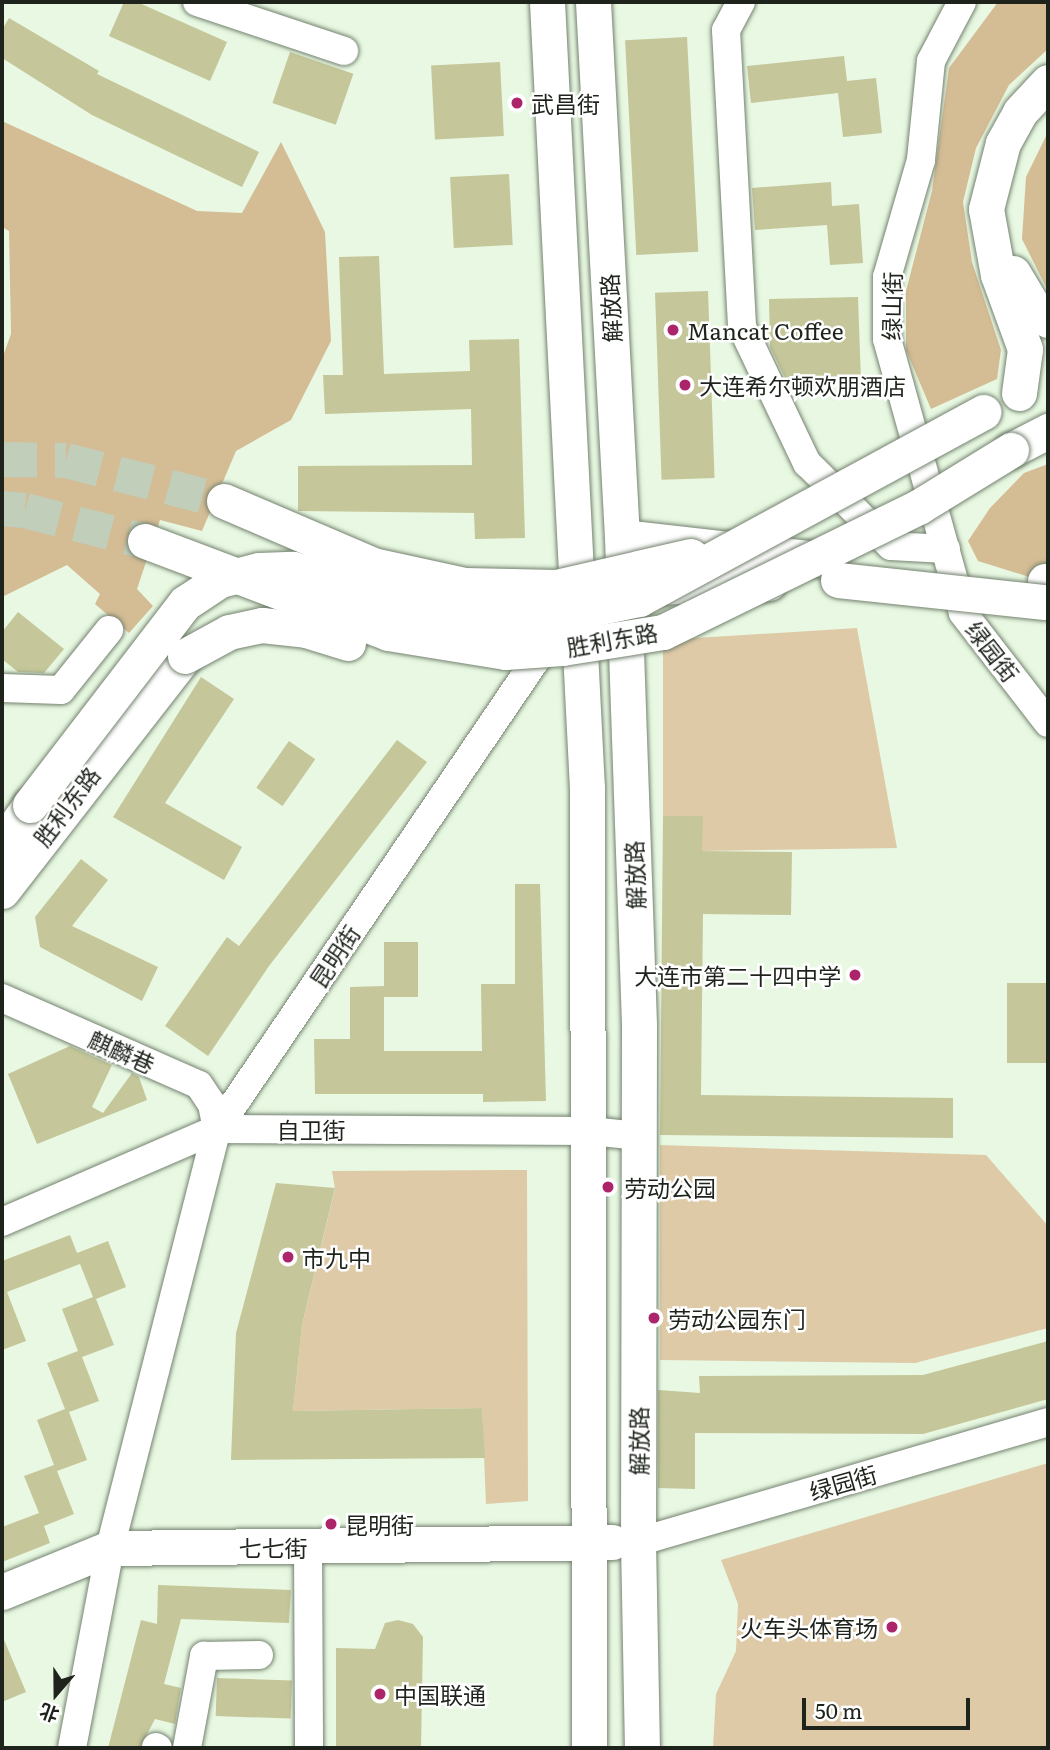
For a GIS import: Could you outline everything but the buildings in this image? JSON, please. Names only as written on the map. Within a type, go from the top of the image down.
[{"type":"main road","name":"解放路","points":[[547,2],[587,788],[590,1130],[589,1748]]},
{"type":"main road","name":"解放路","points":[[593,2],[622,537],[639,1013],[638,1542],[642,1748]]},
{"type":"main road","points":[[2,845],[185,603],[220,580],[259,570],[293,569],[447,611],[504,618],[552,617],[639,599],[724,548],[1033,386],[1025,348],[998,275],[986,209],[1003,143],[1020,112],[1048,82]]},
{"type":"main road","points":[[1048,109],[1017,147],[1002,213],[1015,281],[1048,320]]},
{"type":"main road","name":"胜利东路","points":[[2,891],[185,656],[229,632],[262,625],[306,630],[452,669],[509,676],[560,670],[663,632],[920,506],[1011,450],[1048,431]]},
{"type":"main road","points":[[224,501],[373,565],[466,585],[555,587],[724,548]]},
{"type":"main road","points":[[622,537],[842,571],[1047,592]]},
{"type":"main road","name":"胜利东路","points":[[145,541],[388,633],[453,646],[505,652],[562,648],[663,632]]},
{"type":"main road","points":[[622,588],[842,571]]},
{"type":"main road","name":"七七街","points":[[2,1592],[110,1548],[638,1542]]},
{"type":"street","points":[[197,2],[344,51]]},
{"type":"street","points":[[741,2],[726,30],[742,327],[807,463],[891,546],[946,548]]},
{"type":"street","name":"绿山街","points":[[962,2],[931,61],[921,160],[887,277],[887,339],[962,612]]},
{"type":"street","name":"昆明街","points":[[72,1748],[110,1548],[217,1129],[578,597],[622,537]]},
{"type":"street","name":"绿园街","points":[[962,612],[1048,723]]},
{"type":"street","points":[[2,688],[61,690],[109,631]]},
{"type":"street","name":"麒麟巷","points":[[2,998],[198,1085],[212,1104],[217,1129]]},
{"type":"street","name":"自卫街","points":[[2,1222],[217,1129],[590,1130],[638,1136]]},
{"type":"street","name":"绿园街","points":[[638,1542],[1048,1422]]},
{"type":"street","points":[[308,1547],[309,1748]]},
{"type":"street","points":[[187,1748],[204,1656],[259,1655]]},
{"type":"shaded area","points":[[998,2],[1042,2],[1048,6],[1048,49],[1009,85],[976,148],[963,202],[972,262],[1001,350],[997,379],[931,409],[906,350],[906,291],[932,191],[949,68]]},
{"type":"shaded area","points":[[2,121],[197,211],[242,213],[281,142],[325,232],[331,341],[291,420],[236,451],[202,531],[160,520],[137,589],[153,606],[129,633],[95,604],[100,594],[67,565],[2,597],[2,359],[11,334],[9,231],[2,227]]},
{"type":"shaded area","points":[[1048,132],[1048,291],[1022,239],[1026,177]]},
{"type":"shaded area","points":[[1048,464],[1048,578],[1039,580],[978,561],[968,541],[990,508],[1024,473]]},
{"type":"shaded area","points":[[857,628],[897,848],[702,851],[702,816],[663,816],[663,640]]},
{"type":"shaded area","points":[[660,1145],[986,1155],[1048,1226],[1048,1328],[915,1363],[660,1360]]},
{"type":"shaded area","points":[[527,1170],[528,1501],[486,1504],[482,1408],[293,1411],[302,1325],[335,1189],[332,1171]]},
{"type":"shaded area","name":"火车头体育场","points":[[1048,1463],[1048,1748],[713,1748],[716,1694],[736,1651],[738,1604],[721,1560]]},
{"type":"tunnel","points":[[2,459],[66,460],[224,501]]},
{"type":"tunnel","points":[[2,508],[25,510],[145,541]]},
{"type":"place","name":"武昌街","points":[[517,103]]},
{"type":"place","name":"Mancat Coffee","points":[[673,330]]},
{"type":"place","name":"大连希尔顿欢朋酒店","points":[[685,385]]},
{"type":"place","name":"大连市第二十四中学","points":[[855,975]]},
{"type":"place","name":"劳动公园","points":[[608,1187]]},
{"type":"place","name":"市九中","points":[[288,1257]]},
{"type":"place","name":"劳动公园东门","points":[[654,1318]]},
{"type":"place","name":"昆明街","points":[[331,1524]]},
{"type":"place","name":"火车头体育场","points":[[892,1627]]},
{"type":"place","name":"中国联通","points":[[380,1694]]}]
